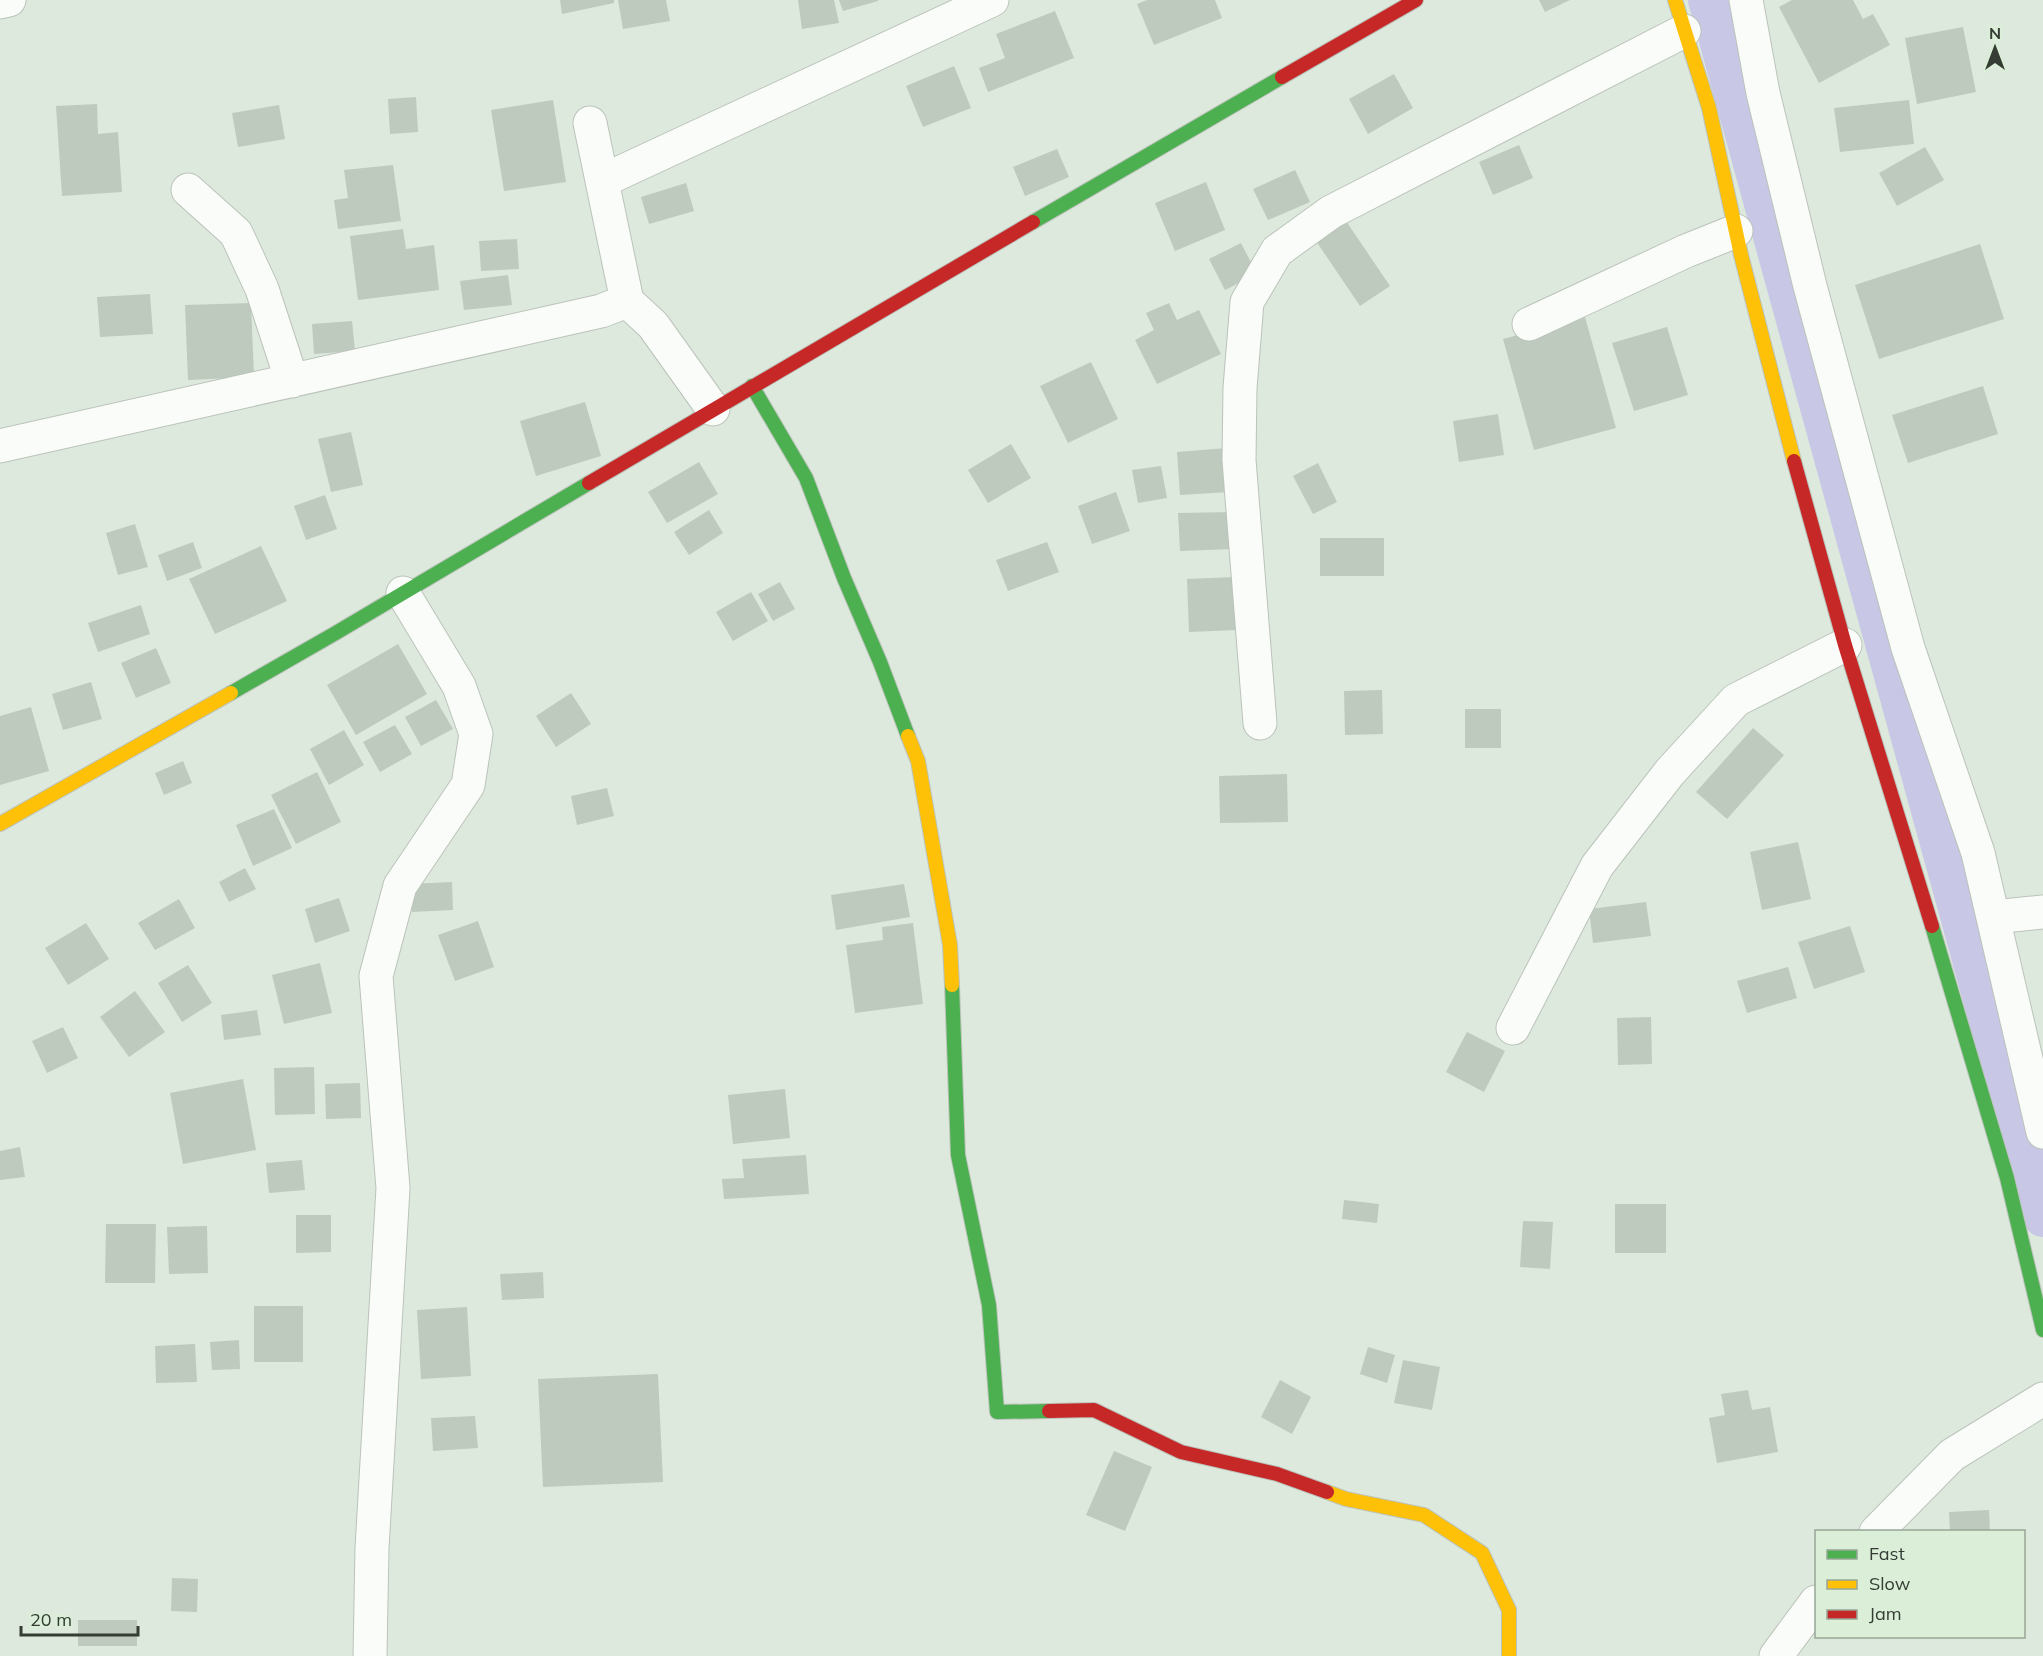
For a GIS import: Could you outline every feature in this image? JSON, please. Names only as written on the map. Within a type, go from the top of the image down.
[{"type":"street","points":[[0,2],[9,0]]},
{"type":"street","points":[[602,181],[992,0]]},
{"type":"street","points":[[0,824],[403,593],[752,386],[1416,0]]},
{"type":"street","points":[[1675,0],[1709,108],[1719,155],[1712,240],[1772,379],[1845,645],[1944,962],[2007,1178],[2043,1330]]},
{"type":"street","points":[[1746,0],[1766,104],[1810,286],[1908,648],[1978,853],[2043,1132]]},
{"type":"street","points":[[1260,723],[1239,460],[1240,387],[1247,302],[1278,251],[1331,212],[1684,31]]},
{"type":"street","points":[[590,123],[627,301],[653,325],[713,409]]},
{"type":"street","points":[[189,190],[236,233],[262,289],[292,381]]},
{"type":"street","points":[[1529,324],[1712,240]]},
{"type":"street","points":[[0,446],[602,311],[627,301]]},
{"type":"street","points":[[752,386],[806,478],[918,761],[950,945],[958,1155],[989,1305],[997,1412],[1094,1410],[1181,1452],[1277,1474],[1346,1499],[1424,1515],[1482,1553],[1509,1610],[1509,1656]]},
{"type":"street","points":[[370,1656],[372,1548],[393,1188],[376,976],[400,886],[468,785],[476,734],[459,686],[403,593]]},
{"type":"street","points":[[1513,1028],[1597,866],[1670,772],[1736,700],[1845,645]]},
{"type":"street","points":[[1993,917],[2043,912]]},
{"type":"street","points":[[1878,1530],[1952,1455],[2043,1399]]},
{"type":"street","points":[[1776,1656],[1815,1603]]},
{"type":"building","points":[[560,0],[614,0],[614,3],[562,14]]},
{"type":"building","points":[[618,0],[666,0],[670,21],[623,29]]},
{"type":"building","points":[[798,0],[834,0],[839,23],[802,29]]},
{"type":"building","points":[[839,0],[878,0],[878,1],[843,11]]},
{"type":"building","points":[[1147,0],[1215,0],[1222,18],[1154,45],[1137,4]]},
{"type":"building","points":[[1539,0],[1570,0],[1545,12]]},
{"type":"building","points":[[1792,0],[1853,0],[1863,19],[1873,14],[1890,45],[1819,83],[1779,7]]},
{"type":"building","points":[[1055,11],[1074,58],[988,92],[979,68],[1005,58],[996,34]]},
{"type":"building","points":[[1963,27],[1976,92],[1917,104],[1905,38]]},
{"type":"building","points":[[954,66],[971,108],[923,127],[906,86]]},
{"type":"building","points":[[1394,74],[1413,108],[1368,134],[1349,99]]},
{"type":"building","points":[[416,97],[418,132],[390,134],[388,99]]},
{"type":"building","points":[[553,100],[566,182],[504,191],[491,110]]},
{"type":"building","points":[[1909,100],[1914,144],[1840,152],[1834,108]]},
{"type":"building","points":[[97,104],[98,134],[118,132],[122,192],[62,196],[56,106]]},
{"type":"building","points":[[279,105],[285,139],[238,147],[232,113]]},
{"type":"building","points":[[1519,145],[1533,178],[1493,195],[1479,162]]},
{"type":"building","points":[[1925,147],[1944,180],[1897,206],[1879,173]]},
{"type":"building","points":[[1057,149],[1069,177],[1025,196],[1013,167]]},
{"type":"building","points":[[393,165],[401,221],[338,229],[334,200],[348,198],[344,170]]},
{"type":"building","points":[[1295,170],[1310,202],[1268,220],[1253,189]]},
{"type":"building","points":[[1206,182],[1225,230],[1175,251],[1155,203]]},
{"type":"building","points":[[686,183],[694,211],[649,224],[641,197]]},
{"type":"building","points":[[1346,221],[1390,286],[1360,306],[1316,241]]},
{"type":"building","points":[[403,229],[406,249],[434,245],[439,290],[358,300],[350,236]]},
{"type":"building","points":[[517,239],[519,269],[481,271],[479,241]]},
{"type":"building","points":[[1241,243],[1257,274],[1225,290],[1209,259]]},
{"type":"building","points":[[1980,244],[2004,319],[1879,359],[1855,285]]},
{"type":"building","points":[[508,275],[512,305],[464,310],[460,281]]},
{"type":"building","points":[[150,294],[153,334],[100,337],[97,297]]},
{"type":"building","points":[[251,303],[254,377],[188,380],[185,305]]},
{"type":"building","points":[[1169,303],[1177,320],[1199,310],[1221,354],[1157,384],[1135,340],[1154,330],[1146,313]]},
{"type":"building","points":[[1585,317],[1616,428],[1534,450],[1503,339]]},
{"type":"building","points":[[352,321],[355,351],[314,354],[312,324]]},
{"type":"building","points":[[1667,327],[1688,395],[1634,411],[1612,343]]},
{"type":"building","points":[[1091,362],[1118,419],[1068,443],[1040,386]]},
{"type":"building","points":[[1983,386],[1998,434],[1908,463],[1892,415]]},
{"type":"building","points":[[585,402],[601,456],[536,476],[520,421]]},
{"type":"building","points":[[1498,414],[1504,455],[1459,462],[1453,421]]},
{"type":"building","points":[[351,432],[363,485],[331,492],[318,439]]},
{"type":"building","points":[[1011,444],[1031,478],[988,503],[968,470]]},
{"type":"building","points":[[1227,448],[1230,492],[1180,495],[1177,452]]},
{"type":"building","points":[[699,462],[718,494],[667,523],[648,492]]},
{"type":"building","points":[[1318,463],[1337,502],[1313,514],[1293,476]]},
{"type":"building","points":[[1161,466],[1167,498],[1138,503],[1132,470]]},
{"type":"building","points":[[1116,492],[1130,531],[1092,544],[1078,506]]},
{"type":"building","points":[[325,495],[337,529],[306,540],[294,506]]},
{"type":"building","points":[[709,510],[723,533],[689,555],[674,532]]},
{"type":"building","points":[[1233,512],[1234,549],[1180,551],[1178,513]]},
{"type":"building","points":[[135,524],[148,567],[118,575],[106,533]]},
{"type":"building","points":[[1320,538],[1384,538],[1384,576],[1320,576]]},
{"type":"building","points":[[193,542],[202,568],[167,581],[158,555]]},
{"type":"building","points":[[1047,542],[1059,572],[1008,591],[996,560]]},
{"type":"building","points":[[261,546],[287,601],[215,634],[189,579]]},
{"type":"building","points":[[1235,577],[1237,630],[1189,632],[1187,579]]},
{"type":"building","points":[[780,582],[795,609],[773,621],[758,594]]},
{"type":"building","points":[[751,592],[768,621],[733,641],[716,612]]},
{"type":"building","points":[[141,605],[150,634],[98,652],[88,623]]},
{"type":"building","points":[[398,644],[427,694],[356,735],[327,685]]},
{"type":"building","points":[[156,648],[171,683],[136,698],[121,663]]},
{"type":"building","points":[[91,682],[102,719],[63,730],[52,694]]},
{"type":"building","points":[[1382,690],[1383,734],[1345,735],[1344,691]]},
{"type":"building","points":[[571,693],[591,724],[556,747],[536,716]]},
{"type":"building","points":[[436,700],[453,729],[421,746],[405,717]]},
{"type":"building","points":[[31,707],[49,771],[0,785],[0,716]]},
{"type":"building","points":[[1465,709],[1501,709],[1501,748],[1465,748]]},
{"type":"building","points":[[395,725],[412,754],[380,772],[363,742]]},
{"type":"building","points":[[1753,728],[1784,755],[1727,819],[1696,792]]},
{"type":"building","points":[[344,730],[364,765],[329,785],[310,749]]},
{"type":"building","points":[[183,761],[192,783],[164,795],[155,773]]},
{"type":"building","points":[[317,772],[341,822],[296,844],[271,795]]},
{"type":"building","points":[[1287,774],[1288,822],[1220,823],[1219,776]]},
{"type":"building","points":[[607,788],[614,816],[577,825],[571,796]]},
{"type":"building","points":[[274,809],[292,848],[253,866],[236,825]]},
{"type":"building","points":[[1798,842],[1811,899],[1762,910],[1750,852]]},
{"type":"building","points":[[245,868],[256,889],[229,902],[219,882]]},
{"type":"building","points":[[452,882],[453,910],[412,912],[410,884]]},
{"type":"building","points":[[904,884],[910,917],[836,930],[831,895]]},
{"type":"building","points":[[339,898],[350,931],[315,943],[305,909]]},
{"type":"building","points":[[179,899],[195,928],[155,950],[138,923]]},
{"type":"building","points":[[1646,902],[1651,936],[1593,943],[1589,909]]},
{"type":"building","points":[[478,921],[494,967],[455,981],[438,935]]},
{"type":"building","points":[[86,923],[109,959],[68,985],[45,948]]},
{"type":"building","points":[[913,923],[923,1004],[855,1013],[846,945],[883,940],[882,927]]},
{"type":"building","points":[[1850,926],[1865,972],[1814,989],[1798,942]]},
{"type":"building","points":[[320,963],[332,1013],[284,1024],[272,975]]},
{"type":"building","points":[[188,965],[212,1003],[182,1022],[158,983]]},
{"type":"building","points":[[1788,967],[1797,998],[1747,1013],[1737,981]]},
{"type":"building","points":[[135,991],[165,1032],[129,1057],[100,1017]]},
{"type":"building","points":[[257,1010],[261,1035],[224,1040],[221,1015]]},
{"type":"building","points":[[1651,1017],[1652,1064],[1618,1065],[1617,1018]]},
{"type":"building","points":[[63,1027],[78,1058],[47,1073],[32,1041]]},
{"type":"building","points":[[1467,1032],[1505,1051],[1484,1092],[1446,1072]]},
{"type":"building","points":[[314,1067],[315,1114],[275,1115],[274,1068]]},
{"type":"building","points":[[243,1079],[256,1150],[183,1164],[170,1093]]},
{"type":"building","points":[[360,1083],[361,1118],[326,1119],[325,1084]]},
{"type":"building","points":[[785,1089],[790,1138],[733,1144],[728,1095]]},
{"type":"building","points":[[20,1147],[25,1177],[0,1180],[0,1151]]},
{"type":"building","points":[[806,1155],[809,1194],[724,1199],[722,1179],[744,1178],[742,1159]]},
{"type":"building","points":[[302,1160],[305,1190],[269,1193],[266,1163]]},
{"type":"building","points":[[1344,1200],[1379,1204],[1377,1223],[1342,1219]]},
{"type":"building","points":[[1615,1204],[1666,1204],[1666,1253],[1615,1253]]},
{"type":"building","points":[[296,1215],[331,1215],[331,1252],[296,1253]]},
{"type":"building","points":[[1523,1221],[1553,1222],[1550,1269],[1520,1267]]},
{"type":"building","points":[[106,1224],[156,1224],[155,1283],[105,1283]]},
{"type":"building","points":[[207,1226],[208,1273],[169,1274],[167,1227]]},
{"type":"building","points":[[543,1272],[544,1298],[502,1300],[500,1274]]},
{"type":"building","points":[[254,1306],[303,1306],[303,1362],[254,1362]]},
{"type":"building","points":[[467,1307],[471,1376],[421,1379],[417,1310]]},
{"type":"building","points":[[239,1340],[240,1369],[212,1370],[210,1342]]},
{"type":"building","points":[[195,1344],[197,1382],[156,1383],[155,1346]]},
{"type":"building","points":[[1368,1347],[1395,1355],[1387,1383],[1360,1374]]},
{"type":"building","points":[[1403,1360],[1440,1367],[1432,1410],[1394,1403]]},
{"type":"building","points":[[658,1374],[663,1482],[543,1487],[538,1379]]},
{"type":"building","points":[[1280,1380],[1311,1397],[1292,1434],[1261,1417]]},
{"type":"building","points":[[1748,1390],[1752,1410],[1770,1407],[1778,1452],[1717,1463],[1709,1418],[1725,1415],[1721,1394]]},
{"type":"building","points":[[475,1416],[478,1448],[433,1451],[431,1418]]},
{"type":"building","points":[[1114,1451],[1152,1467],[1125,1531],[1086,1515]]},
{"type":"building","points":[[1989,1510],[1990,1530],[1950,1530],[1949,1512]]},
{"type":"building","points":[[172,1578],[198,1579],[197,1612],[171,1611]]},
{"type":"building","points":[[78,1620],[137,1620],[137,1646],[78,1646]]},
{"type":"waterway","points":[[1708,0],[2043,1217]]},
{"type":"traffic: fast","points":[[1033,222],[1282,77]]},
{"type":"traffic: fast","points":[[752,386],[806,478],[908,736]]},
{"type":"traffic: fast","points":[[231,693],[589,483]]},
{"type":"traffic: fast","points":[[1932,926],[2007,1178],[2043,1330]]},
{"type":"traffic: fast","points":[[952,985],[958,1155],[989,1305],[997,1412],[1049,1411]]},
{"type":"traffic: slow","points":[[1675,0],[1709,108],[1741,255],[1794,461]]},
{"type":"traffic: slow","points":[[0,824],[231,693]]},
{"type":"traffic: slow","points":[[908,736],[918,761],[950,945],[952,985]]},
{"type":"traffic: slow","points":[[1327,1492],[1346,1499],[1424,1515],[1482,1553],[1509,1610],[1509,1656]]},
{"type":"traffic: jam","points":[[1282,77],[1416,0]]},
{"type":"traffic: jam","points":[[589,483],[1033,222]]},
{"type":"traffic: jam","points":[[1794,461],[1845,645],[1932,926]]},
{"type":"traffic: jam","points":[[1049,1411],[1094,1410],[1181,1452],[1277,1474],[1327,1492]]}]
